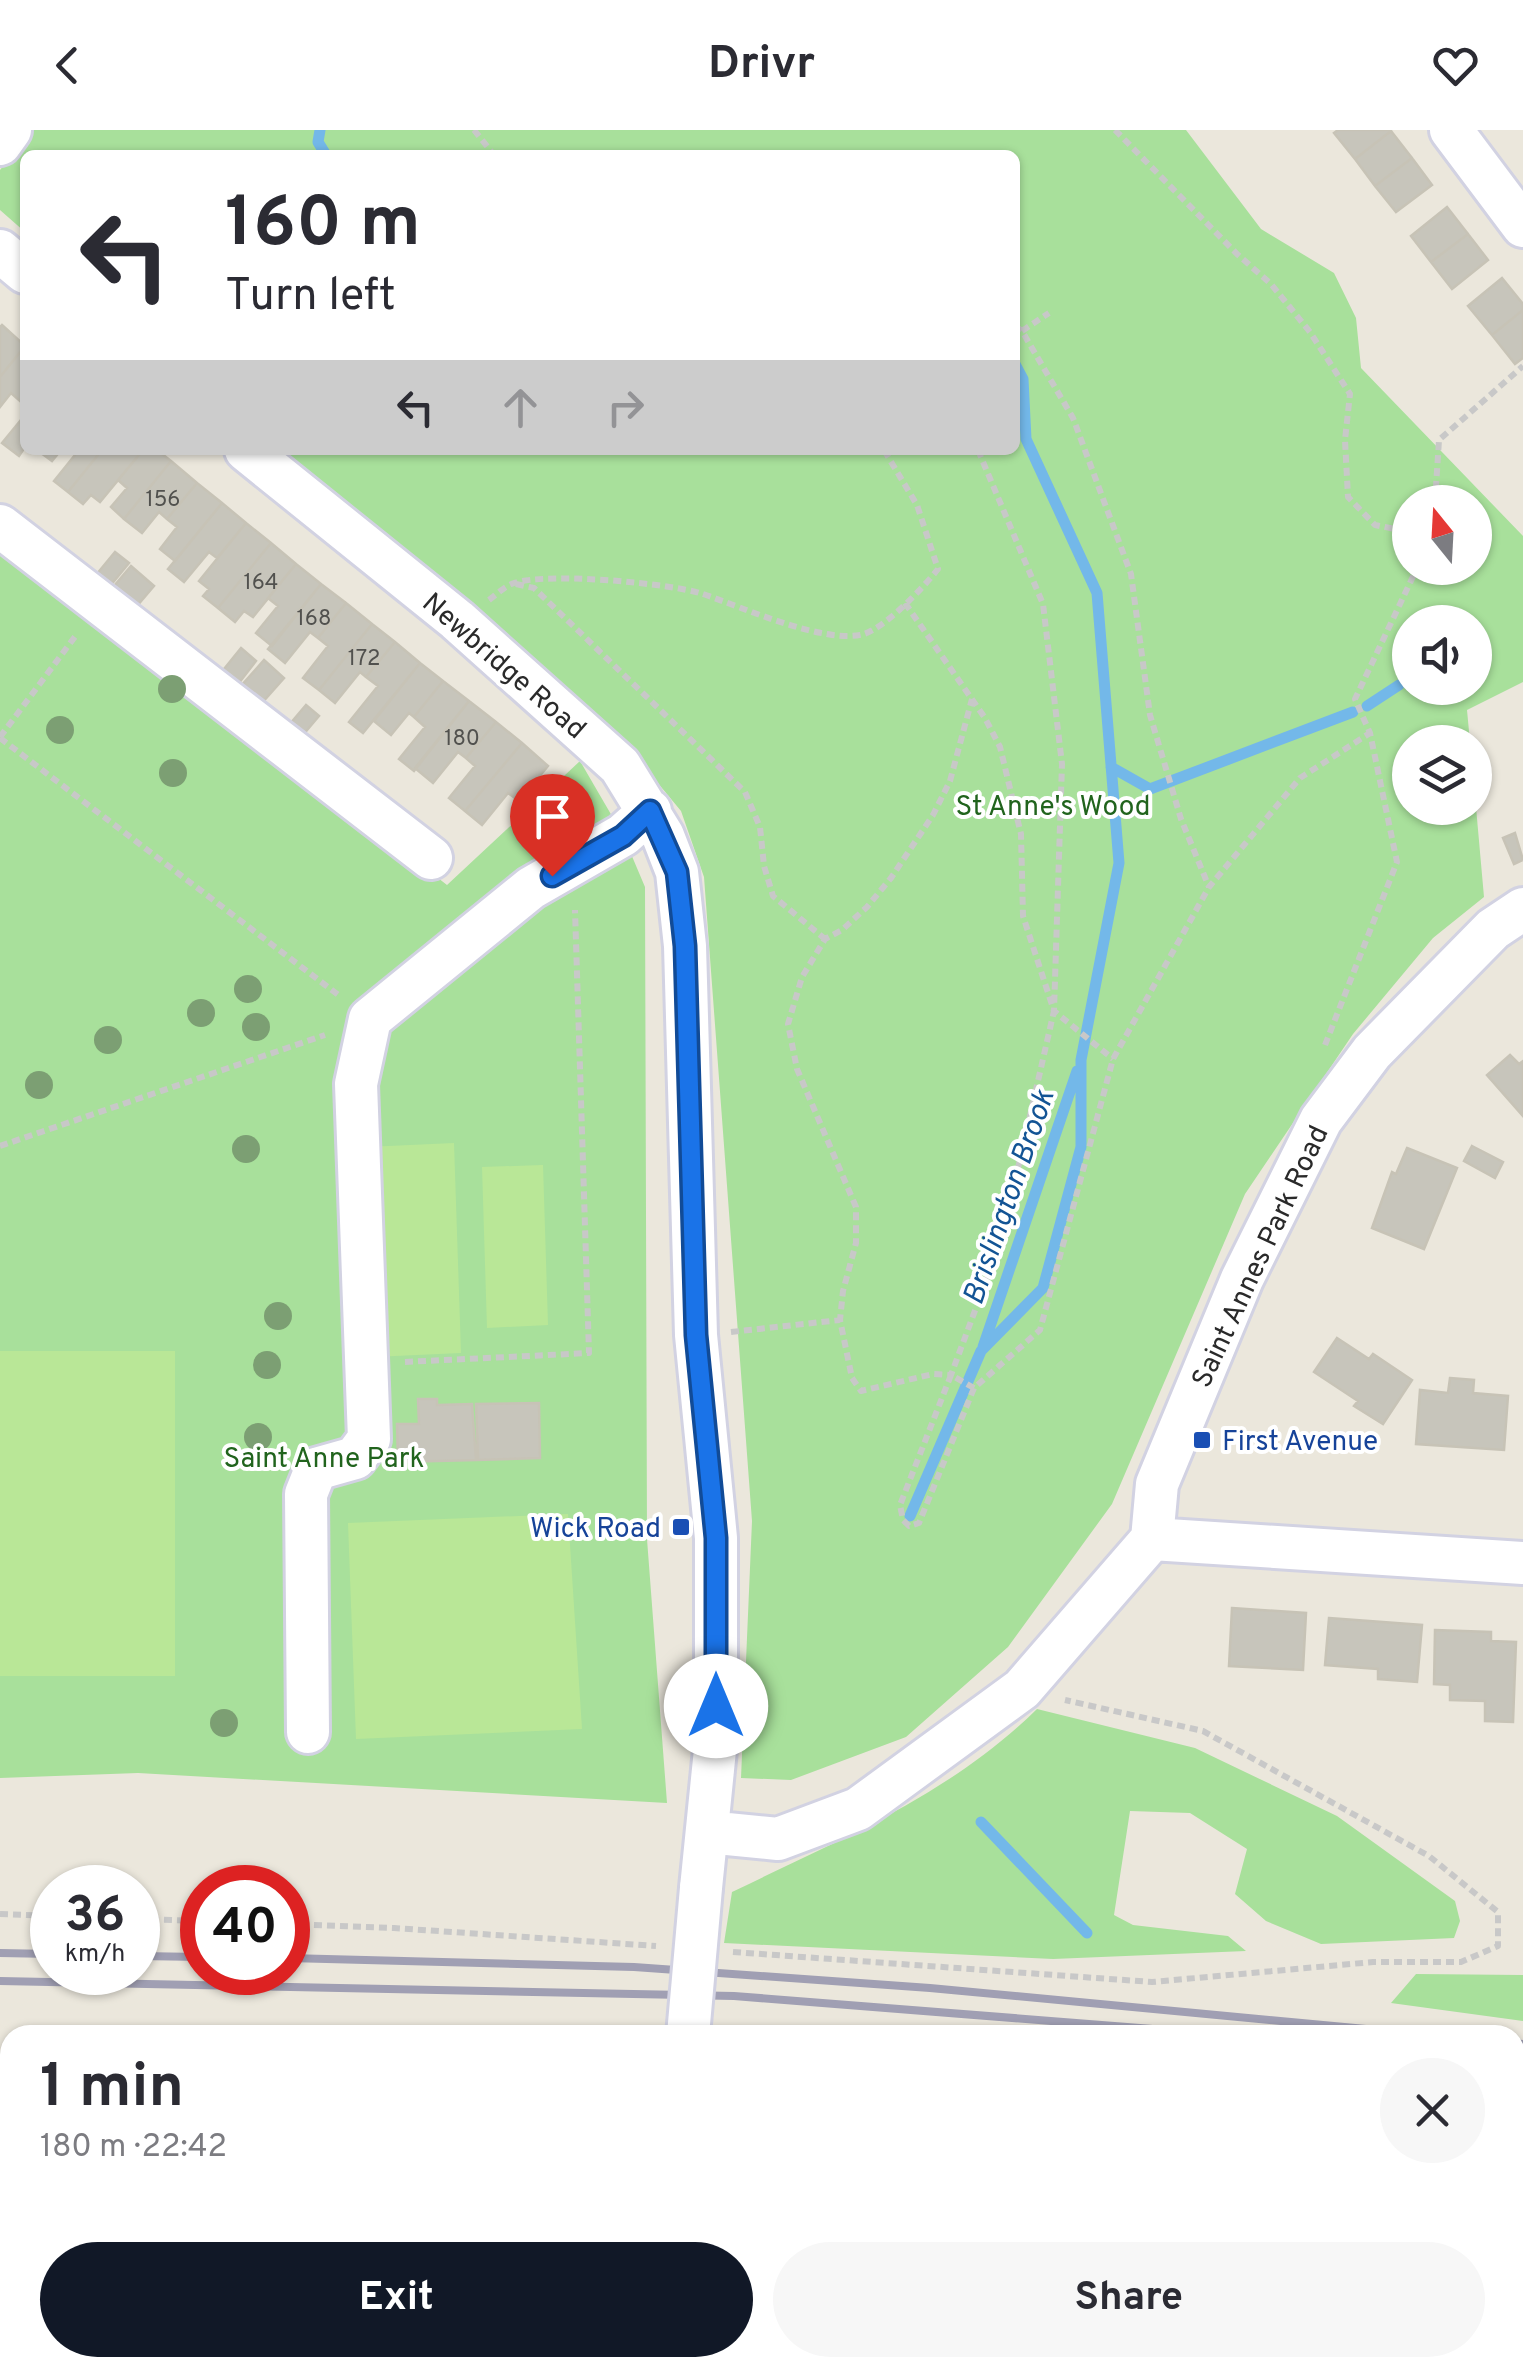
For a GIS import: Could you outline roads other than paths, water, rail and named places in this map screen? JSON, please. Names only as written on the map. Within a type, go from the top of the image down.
[{"type":"street","points":[[0,144],[10,130]]},
{"type":"street","points":[[1451,130],[1523,226]]},
{"type":"street","points":[[0,251],[20,268]]},
{"type":"street","name":"Newbridge Road","points":[[252,455],[457,620],[620,766],[650,811],[677,872],[685,946],[696,1335],[716,1538],[716,1740],[708,1832]]},
{"type":"street","points":[[0,526],[431,858]]},
{"type":"street","points":[[308,1732],[306,1494],[316,1470],[355,1458],[369,1439],[356,1084],[370,1019],[531,888],[623,836],[650,811]]},
{"type":"street","name":"Saint Annes Park Road","points":[[1152,1539],[1157,1484],[1242,1279],[1320,1120],[1372,1052],[1492,929],[1523,909]]},
{"type":"street","points":[[689,2025],[708,1832],[778,1840],[858,1809],[1022,1689],[1152,1539],[1523,1564]]},
{"type":"waterway","name":"Brislington Brook","points":[[320,130],[318,142],[323,150]]},
{"type":"waterway","name":"Brislington Brook","points":[[910,1516],[981,1351],[1043,1288],[1081,1147],[1081,1060],[1119,863],[1097,593],[1026,439],[1020,373]]},
{"type":"waterway","points":[[1367,706],[1392,690]]},
{"type":"waterway","points":[[1111,767],[1150,789],[1353,712]]},
{"type":"waterway","name":"Brislington Brook","points":[[983,1347],[1077,1071]]},
{"type":"waterway","name":"Brislington Brook","points":[[981,1822],[1087,1933]]},
{"type":"railway","points":[[0,1953],[30,1954]]},
{"type":"railway","points":[[160,1956],[180,1957]]},
{"type":"railway","points":[[310,1959],[634,1967],[930,1988],[1324,2025]]},
{"type":"railway","points":[[0,1981],[734,1996],[1102,2025]]},
{"type":"place","name":"First Avenue","points":[[1202,1440]]},
{"type":"place","name":"Wick Road","points":[[681,1527]]},
{"type":"park label","name":"St Anne's Wood","points":[[1053,805]]},
{"type":"park label","name":"Saint Anne Park","points":[[324,1457]]}]
